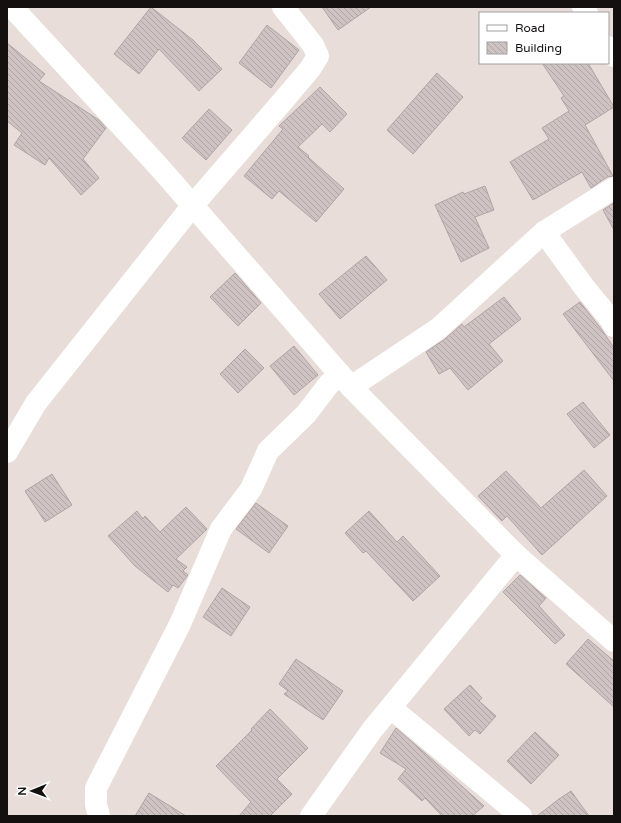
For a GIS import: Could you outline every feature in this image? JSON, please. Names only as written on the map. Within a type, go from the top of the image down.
[{"type":"street","points":[[12,7],[160,168],[346,380],[516,555],[614,641]]},
{"type":"street","points":[[7,452],[36,403],[193,205],[310,69],[318,56],[313,45],[283,7]]},
{"type":"street","points":[[99,816],[96,804],[96,788],[180,624],[221,529],[251,489],[268,451],[306,414],[329,384],[346,380],[438,329],[544,232],[614,188]]},
{"type":"street","points":[[544,232],[614,326]]},
{"type":"street","points":[[312,816],[372,730],[516,555]]},
{"type":"street","points":[[391,708],[521,816]]},
{"type":"building","points":[[151,7],[193,40],[222,69],[199,91],[159,49],[139,74],[114,54]]},
{"type":"building","points":[[322,7],[371,7],[338,30]]},
{"type":"building","points":[[267,25],[299,50],[271,88],[239,63]]},
{"type":"building","points":[[7,43],[45,74],[39,81],[99,120],[106,128],[83,159],[99,178],[81,195],[49,158],[45,165],[14,145],[22,133],[7,121]]},
{"type":"building","points":[[543,64],[589,64],[614,107],[585,125],[613,176],[607,177],[591,188],[582,172],[533,200],[510,162],[549,139],[542,128],[569,111],[561,98],[564,96]]},
{"type":"building","points":[[437,73],[463,97],[413,154],[387,130]]},
{"type":"building","points":[[320,87],[347,114],[330,132],[322,124],[298,147],[344,189],[316,222],[279,191],[272,199],[244,176],[283,129],[279,126]]},
{"type":"building","points":[[209,109],[232,130],[206,160],[182,138]]},
{"type":"building","points":[[485,186],[494,210],[475,217],[489,248],[461,262],[435,205],[463,192],[464,194]]},
{"type":"building","points":[[614,203],[614,230],[603,210]]},
{"type":"building","points":[[366,256],[387,280],[340,319],[319,294]]},
{"type":"building","points":[[235,273],[261,303],[238,326],[210,297]]},
{"type":"building","points":[[504,297],[521,319],[489,344],[503,361],[468,390],[450,368],[439,374],[426,352],[445,339],[462,324],[464,327]]},
{"type":"building","points":[[580,302],[614,348],[614,381],[563,314]]},
{"type":"building","points":[[294,346],[318,375],[294,395],[270,366]]},
{"type":"building","points":[[245,349],[264,368],[238,393],[220,374]]},
{"type":"building","points":[[583,402],[610,435],[594,448],[567,414]]},
{"type":"building","points":[[584,470],[607,496],[542,555],[507,516],[502,521],[478,496],[506,471],[541,508]]},
{"type":"building","points":[[52,474],[72,505],[45,522],[25,491]]},
{"type":"building","points":[[256,503],[288,526],[269,553],[236,529]]},
{"type":"building","points":[[186,507],[207,529],[176,559],[187,567],[183,571],[188,575],[178,588],[173,585],[168,592],[135,566],[108,536],[137,511],[143,519],[145,516],[160,532]]},
{"type":"building","points":[[369,511],[397,542],[403,536],[440,576],[413,601],[366,551],[363,553],[345,533]]},
{"type":"building","points":[[520,575],[546,598],[539,606],[565,635],[555,644],[503,592]]},
{"type":"building","points":[[222,588],[250,607],[231,636],[203,617]]},
{"type":"building","points":[[588,639],[614,661],[614,707],[566,664]]},
{"type":"building","points":[[296,659],[343,691],[323,720],[284,694],[288,691],[279,684]]},
{"type":"building","points":[[470,685],[482,698],[479,701],[496,716],[480,734],[475,730],[469,736],[444,709]]},
{"type":"building","points":[[270,709],[308,748],[277,779],[292,794],[270,816],[239,816],[251,802],[216,766],[252,730],[251,729]]},
{"type":"building","points":[[396,728],[484,806],[472,816],[442,816],[425,798],[422,801],[398,779],[406,769],[380,753]]},
{"type":"building","points":[[535,732],[559,755],[531,784],[507,761]]},
{"type":"building","points":[[571,791],[589,816],[537,816],[559,799]]},
{"type":"building","points":[[149,793],[186,816],[135,816]]}]
